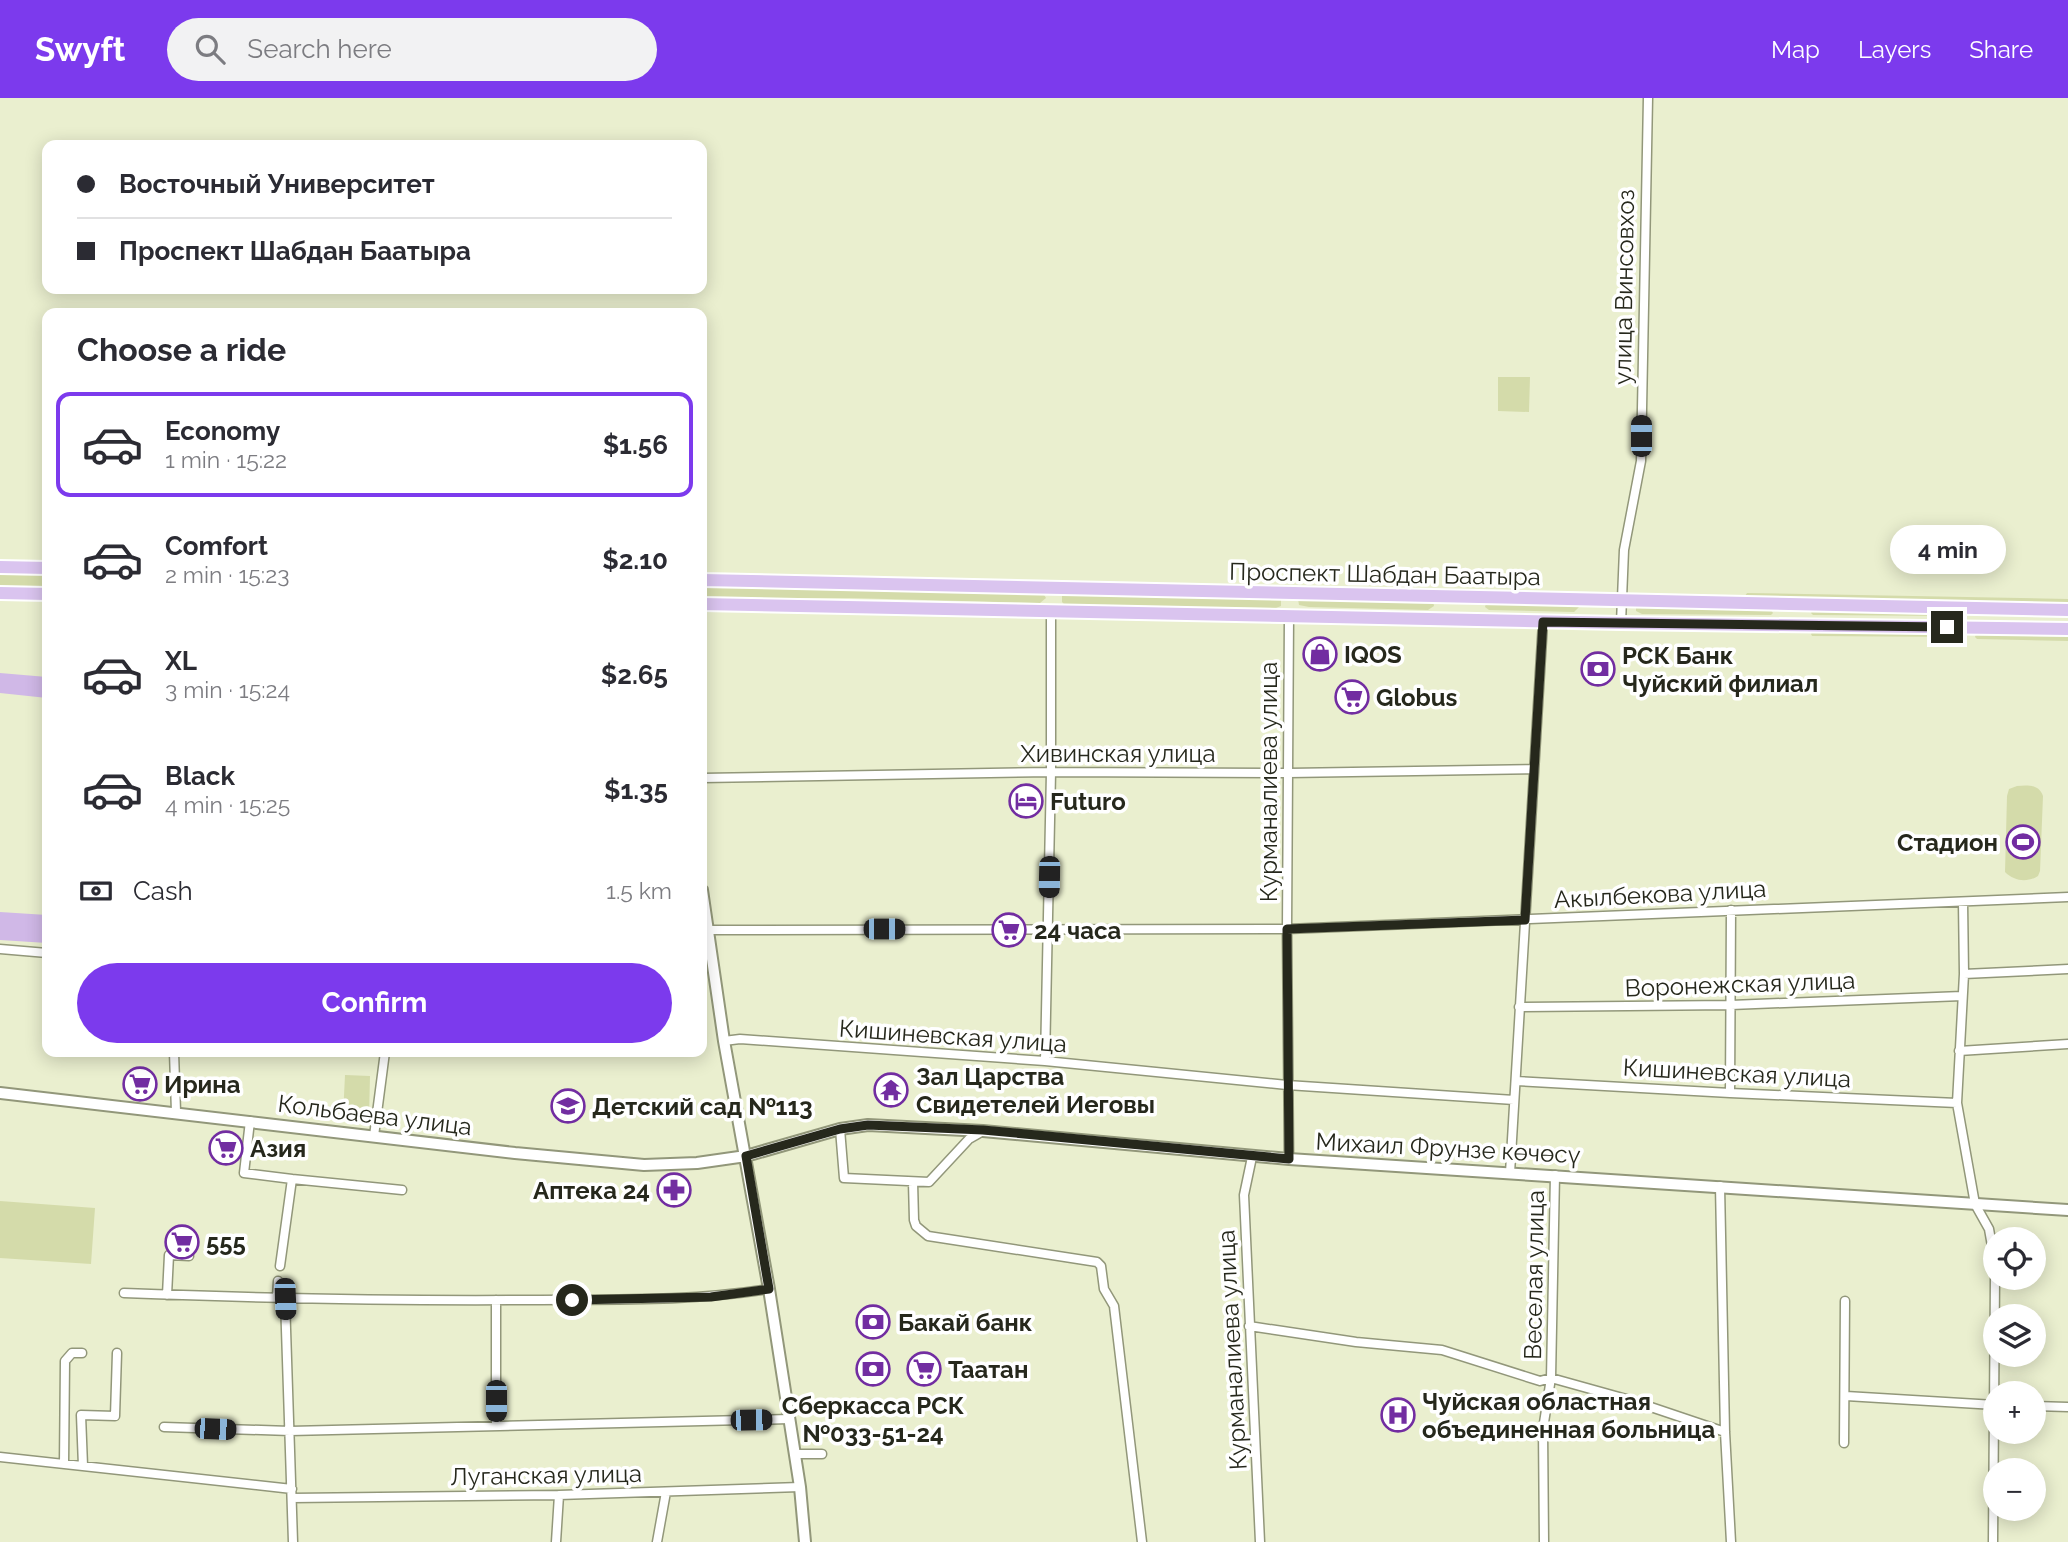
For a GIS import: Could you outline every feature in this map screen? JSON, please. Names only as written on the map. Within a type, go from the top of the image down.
[{"type":"main road","points":[[0,567],[42,568]]},
{"type":"main road","name":"Проспект Шабдан Баатыра","points":[[707,580],[2068,610]]},
{"type":"main road","points":[[1051,610],[1052,589]]},
{"type":"main road","points":[[0,593],[42,594]]},
{"type":"main road","points":[[1288,593],[1289,616]]},
{"type":"main road","points":[[1438,597],[1439,619]]},
{"type":"main road","points":[[1476,597],[1476,620]]},
{"type":"main road","name":"Проспект Шабдан Баатыра","points":[[707,604],[1543,622],[2068,629]]},
{"type":"main road","points":[[1795,604],[1796,625]]},
{"type":"main road","points":[[707,942],[769,1289],[800,1488],[804,1542]]},
{"type":"main road","name":"Кольбаева улица","points":[[0,1093],[515,1153],[644,1165],[697,1163],[746,1156]]},
{"type":"main road","name":"Михаил Фрунзе көчөсү","points":[[746,1156],[840,1129],[868,1125],[983,1130],[1252,1157],[2068,1210]]},
{"type":"street","name":"улица Винсовхоз","points":[[1621,623],[1623,550],[1641,461],[1647,98]]},
{"type":"street","points":[[1045,1062],[1051,772],[1051,610]]},
{"type":"street","name":"Курманалиева улица","points":[[1289,616],[1289,1159]]},
{"type":"street","points":[[1510,1172],[1543,622]]},
{"type":"street","name":"Хивинская улица","points":[[707,778],[1051,772],[1289,773],[1534,769]]},
{"type":"street","name":"Акылбекова улица","points":[[707,930],[1287,929],[2068,897]]},
{"type":"street","points":[[1963,902],[1964,974],[1957,1102],[1975,1204],[1988,1227]]},
{"type":"street","points":[[1730,1093],[1731,910]]},
{"type":"street","points":[[0,949],[42,953]]},
{"type":"street","points":[[1964,974],[2068,969]]},
{"type":"street","name":"Воронежская улица","points":[[1519,1007],[1731,1005],[1962,996]]},
{"type":"street","name":"Кишиневская улица","points":[[724,1041],[740,1039],[1045,1062],[1287,1085],[1514,1100]]},
{"type":"street","points":[[1959,1051],[2068,1044]]},
{"type":"street","points":[[174,1057],[176,1112]]},
{"type":"street","points":[[374,1136],[385,1057]]},
{"type":"street","name":"Кишиневская улица","points":[[1516,1081],[1957,1102]]},
{"type":"street","points":[[250,1121],[244,1173],[402,1190]]},
{"type":"street","points":[[840,1129],[844,1178],[913,1182],[929,1182],[969,1139],[983,1130]]},
{"type":"street","name":"Курманалиева улица","points":[[1252,1157],[1244,1195],[1260,1542]]},
{"type":"street","name":"Веселая улица","points":[[1544,1542],[1543,1429],[1551,1378],[1555,1175]]},
{"type":"street","points":[[279,1266],[292,1179]]},
{"type":"street","points":[[913,1182],[914,1220],[916,1226],[929,1236],[1097,1262],[1101,1266],[1104,1289],[1114,1306],[1142,1542]]},
{"type":"street","points":[[1720,1186],[1725,1432],[1731,1542]]},
{"type":"street","points":[[167,1295],[169,1255],[189,1256]]},
{"type":"street","points":[[278,1281],[290,1431],[293,1542]]},
{"type":"street","points":[[124,1293],[281,1298],[634,1300],[711,1297],[769,1289]]},
{"type":"street","points":[[1994,1381],[1995,1290]]},
{"type":"street","points":[[496,1300],[496,1426]]},
{"type":"street","points":[[1844,1443],[1845,1301]]},
{"type":"street","points":[[1249,1326],[1356,1342],[1442,1350],[1540,1381],[1551,1378],[1630,1400],[1725,1432]]},
{"type":"street","points":[[64,1464],[65,1361],[72,1353],[82,1353]]},
{"type":"street","points":[[83,1466],[81,1415],[116,1416],[117,1353]]},
{"type":"street","points":[[1846,1396],[1983,1404]]},
{"type":"street","points":[[2046,1406],[2068,1407]]},
{"type":"street","points":[[164,1427],[290,1431],[789,1419]]},
{"type":"street","points":[[1993,1542],[1994,1444]]},
{"type":"street","points":[[795,1454],[822,1454]]},
{"type":"street","name":"Луганская улица","points":[[0,1457],[292,1494],[559,1495],[800,1488]]},
{"type":"street","points":[[657,1542],[666,1492]]},
{"type":"street","points":[[556,1542],[559,1495]]},
{"type":"green space","points":[[1498,377],[1530,377],[1529,412],[1498,411]]},
{"type":"green space","points":[[0,573],[42,574],[42,589],[0,588]]},
{"type":"green space","points":[[707,588],[1043,593],[1046,598],[1040,603],[849,598],[707,598]]},
{"type":"green space","points":[[1065,591],[1281,598],[1281,606],[1077,606],[1065,605],[1062,602],[1062,594]]},
{"type":"green space","points":[[1747,593],[2068,599],[2068,605],[1747,598]]},
{"type":"green space","points":[[1298,599],[1433,601],[1434,606],[1428,610],[1309,607],[1299,605]]},
{"type":"green space","points":[[1487,600],[1579,607],[1574,612],[1489,610],[1485,607]]},
{"type":"green space","points":[[1641,605],[1771,610],[1773,613],[1642,614],[1636,611],[1636,607]]},
{"type":"green space","points":[[1813,610],[1965,612],[1966,614],[1813,615]]},
{"type":"green space","points":[[1813,631],[1964,633],[1965,635],[1812,636]]},
{"type":"green space","points":[[1976,634],[2068,636],[2068,641],[1977,639]]},
{"type":"green space","name":"Стадион","points":[[2017,786],[2036,787],[2043,796],[2040,871],[2038,876],[2025,880],[2005,872],[2007,796],[2009,789]]},
{"type":"green space","points":[[345,1075],[370,1076],[369,1117],[343,1116]]},
{"type":"green space","points":[[0,1201],[95,1208],[91,1264],[0,1258]]},
{"type":"shaded area","points":[[0,673],[42,677],[42,697],[0,693]]},
{"type":"shaded area","points":[[0,912],[42,915],[42,943],[0,940]]},
{"type":"place","name":"IQOS","points":[[1320,654]]},
{"type":"place","name":"РСК Банк Чуйский филиал","points":[[1598,669]]},
{"type":"place","name":"Globus","points":[[1352,697]]},
{"type":"place","name":"Futuro","points":[[1026,801]]},
{"type":"place","name":"Стадион","points":[[2023,842]]},
{"type":"place","name":"24 часа","points":[[1009,930]]},
{"type":"place","name":"Ирина","points":[[140,1084]]},
{"type":"place","name":"Зал Царства Свидетелей Иеговы","points":[[891,1090]]},
{"type":"place","name":"Детский сад №113","points":[[568,1106]]},
{"type":"place","name":"Азия","points":[[226,1148]]},
{"type":"place","name":"Аптека 24","points":[[674,1190]]},
{"type":"place","name":"555","points":[[182,1242]]},
{"type":"place","name":"Бакай банк","points":[[873,1322]]},
{"type":"place","name":"Сберкасса РСК №033-51-24","points":[[873,1369]]},
{"type":"place","name":"Таатан","points":[[924,1369]]},
{"type":"place","name":"Чуйская областная объединенная больница","points":[[1398,1415]]},
{"type":"route","points":[[572,1300],[711,1297],[769,1289],[746,1156],[840,1129],[868,1125],[983,1130],[1289,1159],[1287,929],[1525,920],[1543,622],[1947,627]]}]
